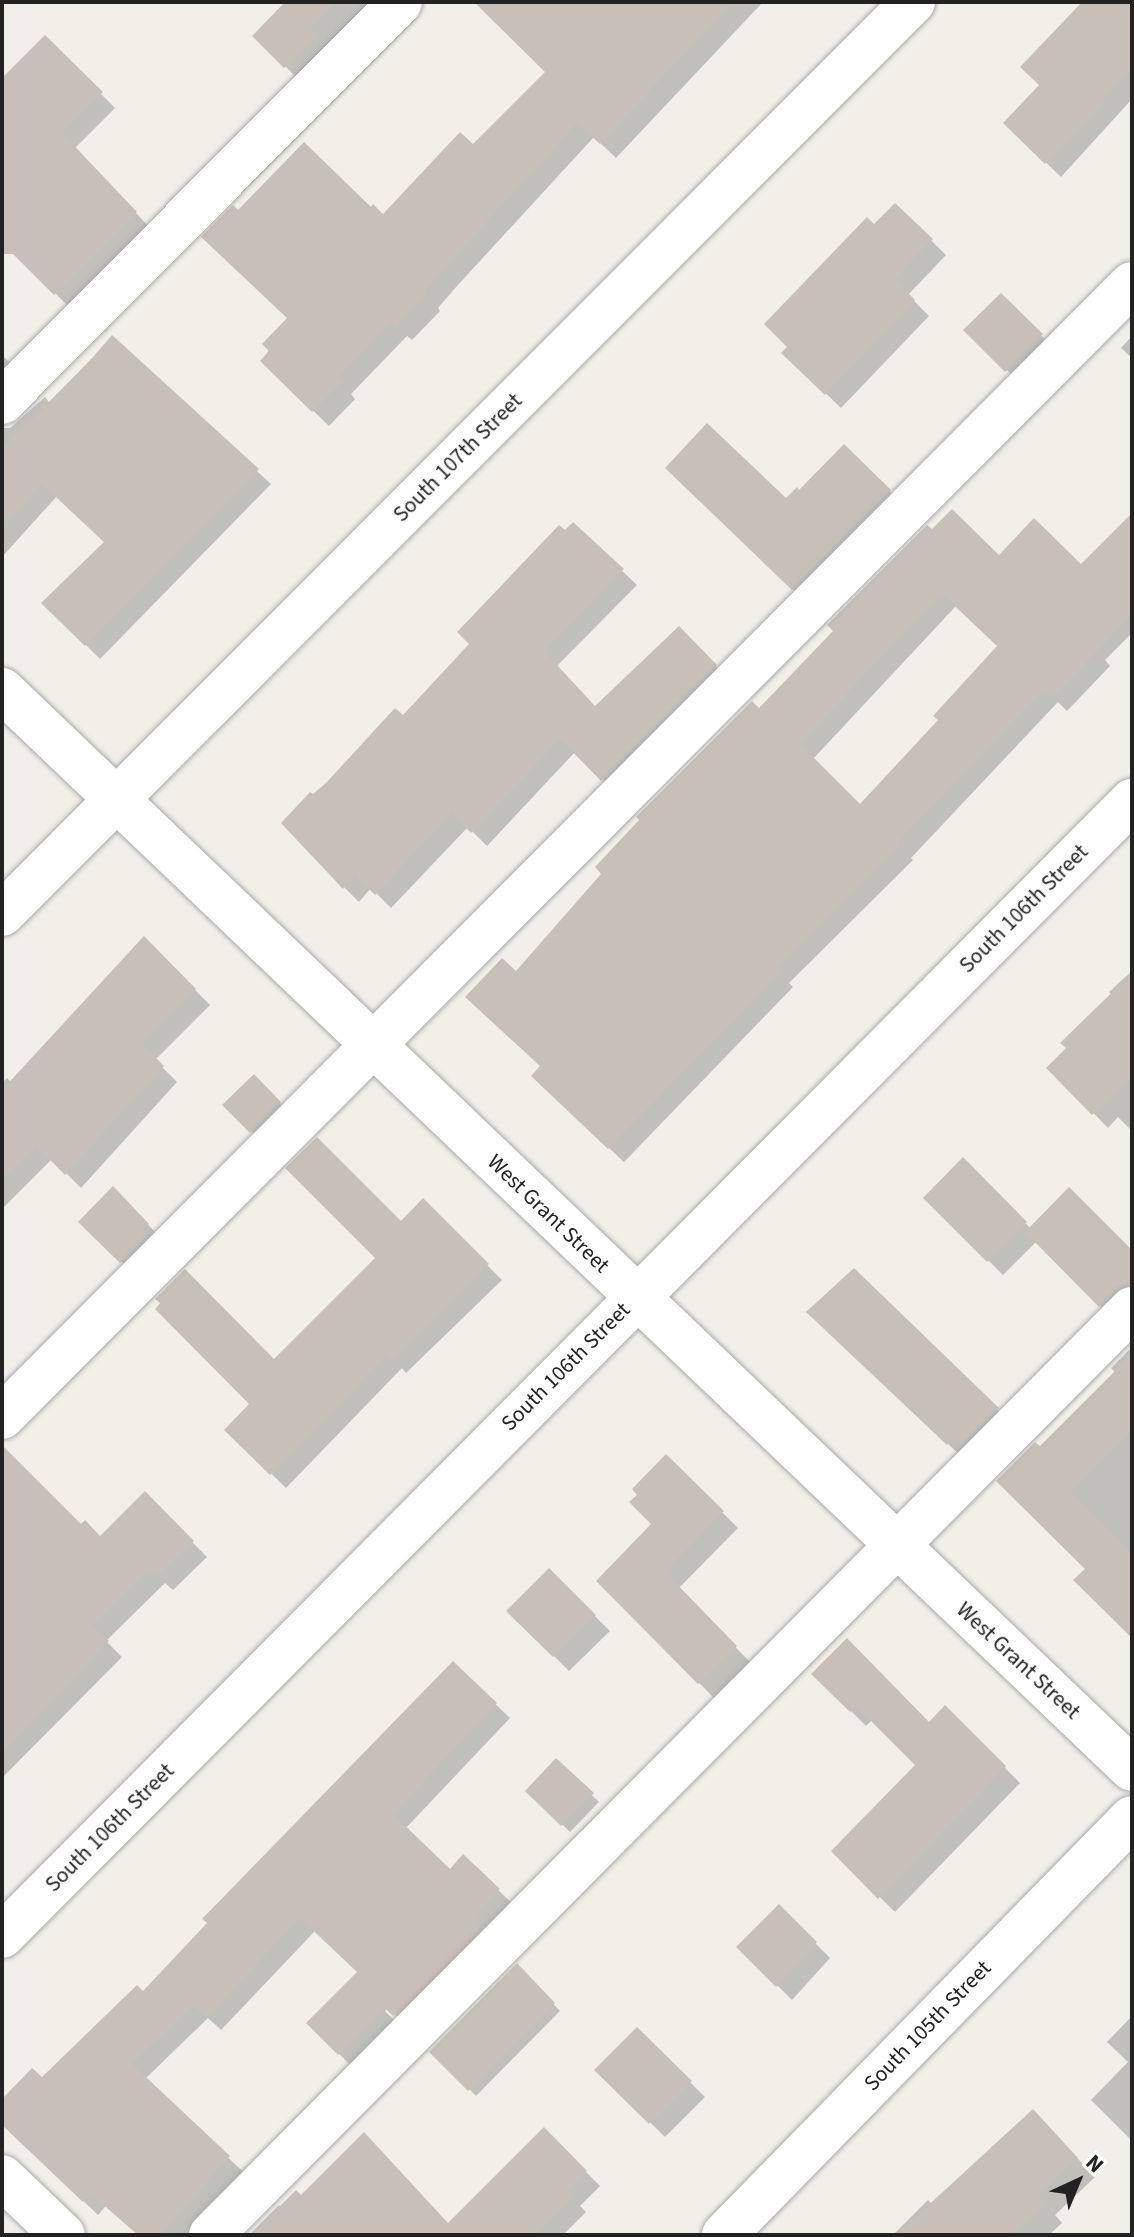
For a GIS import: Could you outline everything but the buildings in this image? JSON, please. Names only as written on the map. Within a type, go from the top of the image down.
[{"type":"street","points":[[2,402],[400,2]]},
{"type":"street","name":"South 107th Street","points":[[2,914],[913,2]]},
{"type":"street","points":[[2,1417],[1132,284]]},
{"type":"street","name":"West Grant Street","points":[[2,690],[1132,1769]]},
{"type":"street","name":"South 106th Street","points":[[2,1936],[1132,801]]},
{"type":"street","points":[[211,2235],[1132,1309]]},
{"type":"street","name":"South 105th Street","points":[[724,2235],[1132,1818]]},
{"type":"street","points":[[2,2177],[63,2235]]}]
